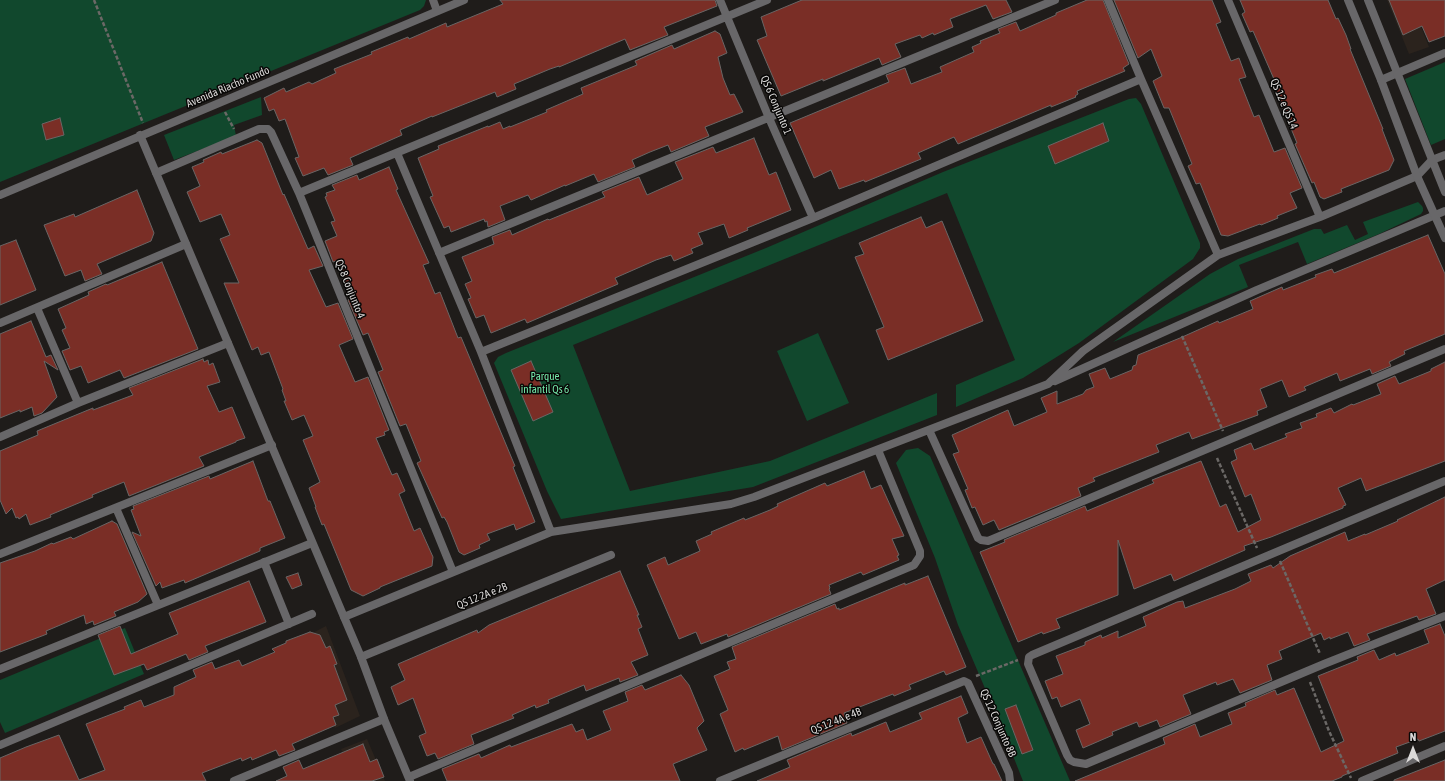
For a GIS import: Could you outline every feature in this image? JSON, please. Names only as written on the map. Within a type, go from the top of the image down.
[{"type":"street","points":[[432,0],[437,11]]},
{"type":"street","name":"Avenida Riacho Fundo","points":[[0,195],[464,0]]},
{"type":"street","name":"QS 6 Conjunto 1","points":[[720,0],[769,118],[813,218]]},
{"type":"street","points":[[299,193],[397,154],[768,0]]},
{"type":"street","points":[[439,253],[1055,0]]},
{"type":"street","points":[[1108,0],[1218,255]]},
{"type":"street","name":"QS 12 e QS 14","points":[[1228,0],[1320,217]]},
{"type":"street","points":[[1348,0],[1381,80],[1417,176],[1445,238]]},
{"type":"street","points":[[1368,0],[1445,192]]},
{"type":"street","points":[[1381,80],[1445,53]]},
{"type":"street","points":[[481,352],[813,218],[1141,79]]},
{"type":"street","name":"QS 8 Conjunto 4","points":[[156,173],[259,129],[268,129],[271,132],[299,193],[453,572]]},
{"type":"street","points":[[140,136],[272,445],[361,657],[384,719],[410,779],[914,566],[920,556],[920,551],[878,450]]},
{"type":"street","points":[[397,154],[481,352],[551,532]]},
{"type":"street","points":[[1048,384],[1084,351],[1218,255],[1320,217],[1417,176],[1432,160],[1445,154]]},
{"type":"street","points":[[344,617],[551,532],[731,504],[754,497],[1048,384],[1178,325],[1445,211]]},
{"type":"street","points":[[0,323],[186,244]]},
{"type":"street","points":[[37,308],[78,403]]},
{"type":"street","points":[[0,437],[78,403],[228,343]]},
{"type":"street","points":[[929,430],[978,538],[988,541],[1445,349]]},
{"type":"street","points":[[0,544],[2,553],[272,445]]},
{"type":"street","points":[[1445,481],[1029,657],[1028,664],[1067,755],[1070,760],[1086,764],[1324,664],[1445,616]]},
{"type":"street","points":[[116,508],[158,605]]},
{"type":"street","points":[[0,669],[312,542]]},
{"type":"street","name":"QS 12 2A e 2B","points":[[361,657],[611,554]]},
{"type":"street","points":[[264,562],[289,624]]},
{"type":"street","points":[[0,745],[312,614]]},
{"type":"street","name":"QS 12 4A e 4B","points":[[720,781],[962,681]]},
{"type":"street","name":"QS 12 Conjunto 8B","points":[[962,681],[968,683],[1009,773],[1010,781]]},
{"type":"street","points":[[234,781],[384,719]]},
{"type":"street","points":[[1362,781],[1445,746]]},
{"type":"path","points":[[94,0],[143,124],[151,121]]},
{"type":"path","points":[[221,102],[238,138]]},
{"type":"path","points":[[1178,325],[1226,440]]},
{"type":"path","points":[[1212,446],[1262,558]]},
{"type":"path","points":[[1276,552],[1324,664]]},
{"type":"path","points":[[962,681],[1014,661],[1029,657]]},
{"type":"path","points":[[1306,672],[1329,731],[1352,781]]},
{"type":"shaded area","points":[[1387,0],[1428,0],[1415,12],[1429,47],[1409,54]]},
{"type":"shaded area","points":[[326,626],[360,716],[335,728],[299,640]]},
{"type":"shaded area","points":[[367,739],[385,781],[355,781],[341,749]]},
{"type":"green space","points":[[0,0],[426,0],[424,6],[420,10],[0,182]]},
{"type":"green space","points":[[1445,62],[1445,139],[1431,145],[1405,79]]},
{"type":"green space","points":[[261,97],[262,115],[234,125],[236,136],[174,160],[164,135]]},
{"type":"green space","name":"Parque infantil Qs 6","points":[[1136,98],[1141,104],[1200,243],[1200,248],[1193,259],[1079,343],[1023,378],[956,407],[956,385],[1015,360],[947,193],[573,345],[630,491],[770,461],[937,393],[937,415],[753,487],[561,519],[547,491],[494,363],[498,357],[766,248],[943,172],[1129,99]]},
{"type":"green space","points":[[1418,202],[1423,208],[1421,214],[1379,234],[1307,264],[1298,242],[1239,265],[1248,287],[1113,342],[1210,274],[1238,259],[1314,229],[1321,229],[1324,234],[1347,225],[1355,240],[1368,234],[1363,222]]},
{"type":"green space","points":[[818,333],[849,403],[807,421],[777,351]]},
{"type":"green space","points":[[918,448],[930,456],[1070,781],[1023,781],[958,625],[935,558],[896,463],[906,450]]},
{"type":"green space","points":[[125,628],[144,674],[5,733],[0,722],[0,680]]},
{"type":"building","points":[[500,0],[715,0],[717,6],[664,27],[668,35],[630,50],[625,39],[514,84],[516,89],[497,97],[495,92],[432,116],[400,130],[402,135],[350,158],[353,165],[328,175],[324,168],[303,176],[295,158],[299,157],[285,119],[279,121],[274,109],[269,111],[264,98],[284,88],[286,92],[309,82],[312,84],[336,73],[334,69],[372,54],[371,52],[408,37],[409,39],[446,23],[447,27],[503,4]]},
{"type":"building","points":[[802,0],[1006,0],[1012,12],[993,19],[986,5],[950,19],[953,27],[934,35],[933,33],[922,38],[920,35],[895,44],[901,57],[882,65],[879,58],[781,96],[757,40],[767,36],[761,17]]},
{"type":"building","points":[[1087,0],[1103,0],[1129,64],[1123,68],[1125,71],[1077,91],[1078,94],[1075,96],[1076,97],[1051,107],[1051,105],[958,144],[954,137],[918,153],[921,159],[865,182],[864,180],[839,189],[831,170],[814,178],[790,123],[889,82],[886,75],[905,68],[911,84],[942,72],[940,67],[974,52],[972,47],[981,43],[980,41],[1000,33],[998,29],[1016,22],[1020,31],[1056,15],[1056,13]]},
{"type":"building","points":[[1114,0],[1212,0],[1221,22],[1216,24],[1231,61],[1239,58],[1246,77],[1239,79],[1254,117],[1259,115],[1274,152],[1285,148],[1302,188],[1290,193],[1297,208],[1277,216],[1278,218],[1261,225],[1260,224],[1228,236],[1221,235],[1200,183],[1196,184],[1188,166],[1192,164],[1169,108],[1164,108],[1153,81],[1162,76],[1151,49],[1138,58]]},
{"type":"building","points":[[1240,0],[1328,0],[1336,19],[1338,18],[1346,35],[1350,49],[1383,129],[1394,160],[1389,170],[1341,189],[1342,192],[1324,199],[1320,197],[1314,182],[1312,183],[1295,144],[1297,143],[1274,87],[1277,86],[1253,31],[1250,32],[1242,14],[1245,12]]},
{"type":"building","points":[[1389,0],[1445,0],[1445,36],[1429,42],[1422,26],[1403,35]]},
{"type":"building","points":[[715,31],[720,34],[727,53],[718,57],[723,78],[730,95],[734,94],[743,112],[705,127],[709,136],[671,152],[668,145],[650,152],[632,160],[635,167],[598,182],[594,174],[531,200],[528,195],[500,206],[505,220],[488,227],[487,221],[485,222],[484,219],[451,232],[449,226],[444,228],[430,197],[433,196],[418,158],[439,149],[438,146],[488,126],[500,122],[503,129],[547,112],[546,110],[583,94],[581,88],[637,65],[635,61],[672,45],[674,49]]},
{"type":"building","points":[[60,118],[64,135],[46,140],[42,124]]},
{"type":"building","points":[[1103,123],[1109,141],[1055,164],[1048,146]]},
{"type":"building","points":[[754,138],[769,175],[776,172],[791,210],[747,228],[748,230],[729,238],[724,224],[698,233],[703,244],[691,249],[693,253],[674,261],[671,255],[656,260],[615,278],[618,284],[527,323],[525,319],[491,333],[484,315],[476,318],[468,299],[471,298],[465,284],[472,281],[462,257],[494,244],[492,237],[510,230],[512,235],[548,219],[549,220],[605,197],[602,192],[639,177],[647,195],[683,179],[675,162],[713,147],[716,153]]},
{"type":"building","points":[[257,140],[262,143],[283,195],[284,194],[308,249],[314,246],[323,266],[309,270],[326,307],[338,303],[353,339],[339,345],[355,382],[368,377],[389,430],[384,432],[385,435],[376,438],[392,475],[397,473],[405,491],[399,494],[414,531],[420,528],[433,557],[432,566],[380,587],[363,596],[351,590],[324,524],[322,525],[315,507],[309,488],[320,482],[303,440],[313,436],[304,415],[292,420],[284,401],[286,401],[282,390],[283,389],[269,352],[261,355],[258,347],[252,350],[224,283],[239,283],[220,239],[230,235],[221,214],[200,222],[187,192],[200,186],[192,167],[221,152],[222,154]]},
{"type":"building","points":[[389,167],[398,189],[396,190],[429,263],[423,265],[435,294],[440,292],[458,338],[461,337],[515,466],[513,467],[535,522],[516,530],[514,524],[487,534],[490,540],[479,545],[480,548],[464,555],[459,552],[447,522],[444,517],[442,518],[417,463],[421,461],[406,424],[400,426],[378,372],[383,370],[368,333],[363,335],[348,300],[351,298],[336,261],[333,262],[325,241],[337,236],[331,222],[335,221],[325,197],[327,196],[326,193],[335,190],[332,185],[357,175],[359,180]]},
{"type":"building","points":[[137,190],[154,233],[151,241],[97,264],[102,274],[85,281],[81,270],[65,276],[44,225],[74,214],[75,217]]},
{"type":"building","points":[[921,217],[926,228],[942,221],[983,321],[888,360],[876,330],[884,327],[855,257],[864,254],[859,243]]},
{"type":"building","points":[[1428,235],[1445,274],[1445,334],[1404,351],[1405,354],[1389,362],[1391,366],[1372,374],[1370,369],[1340,381],[1337,373],[1304,387],[1306,390],[1289,397],[1282,380],[1260,389],[1267,407],[1257,411],[1258,415],[1192,439],[1189,432],[1156,445],[1159,452],[1093,478],[1095,481],[1078,488],[1081,496],[999,530],[994,520],[983,525],[975,507],[972,508],[965,490],[968,489],[953,454],[959,452],[952,435],[1008,410],[1014,426],[1047,412],[1041,398],[1057,391],[1057,404],[1083,394],[1086,390],[1094,387],[1089,374],[1105,368],[1110,379],[1132,370],[1133,366],[1136,365],[1138,355],[1218,321],[1219,323],[1253,309],[1250,301],[1282,287],[1283,290],[1332,269],[1334,273]]},
{"type":"building","points":[[16,240],[36,290],[0,305],[0,246]]},
{"type":"building","points":[[162,262],[198,349],[124,378],[120,370],[88,383],[81,366],[70,370],[62,351],[70,348],[62,330],[66,328],[58,309],[89,295],[88,292]]},
{"type":"building","points":[[31,321],[46,357],[51,355],[58,370],[44,361],[57,397],[42,413],[34,416],[32,407],[0,418],[0,334]]},
{"type":"building","points":[[203,359],[204,362],[208,360],[209,365],[213,363],[220,382],[207,386],[219,412],[232,407],[245,438],[199,457],[204,466],[129,496],[124,482],[92,495],[93,497],[50,515],[51,517],[30,525],[26,514],[19,519],[18,517],[16,518],[12,508],[6,514],[0,500],[0,451],[38,435],[37,431],[93,408],[93,410],[133,395],[129,388]]},
{"type":"building","points":[[531,361],[553,412],[533,421],[511,370]]},
{"type":"building","points":[[1445,362],[1445,461],[1366,491],[1361,478],[1338,488],[1346,505],[1343,506],[1343,508],[1271,537],[1244,546],[1245,550],[1174,581],[1171,574],[1134,589],[1118,540],[1118,595],[1056,619],[1060,628],[1043,634],[1042,632],[1018,642],[980,552],[1005,542],[1004,540],[1085,506],[1087,511],[1154,483],[1152,480],[1201,461],[1220,507],[1226,504],[1238,532],[1261,520],[1251,494],[1245,497],[1231,462],[1237,459],[1234,450],[1251,443],[1254,450],[1287,437],[1285,434],[1302,428],[1300,423],[1317,417],[1316,414],[1331,408],[1334,413],[1352,404],[1353,405],[1381,394],[1377,384],[1395,376],[1399,384],[1431,371],[1431,369]]},
{"type":"building","points":[[253,461],[268,501],[270,501],[285,538],[260,548],[260,551],[185,583],[184,580],[162,588],[160,582],[156,586],[132,532],[141,536],[131,510],[134,509],[133,506],[209,476],[210,479]]},
{"type":"building","points":[[864,471],[871,489],[881,485],[904,536],[892,539],[899,555],[897,556],[899,560],[863,575],[861,572],[829,585],[831,594],[728,637],[727,634],[701,644],[696,632],[679,639],[647,565],[665,557],[668,565],[700,551],[696,541],[712,534],[711,532],[744,518],[745,520],[770,510],[778,506],[777,504],[825,483],[827,486]]},
{"type":"building","points":[[1445,497],[1445,580],[1426,589],[1436,614],[1419,620],[1417,616],[1367,634],[1370,640],[1354,646],[1348,632],[1324,640],[1321,633],[1279,651],[1282,659],[1267,665],[1272,680],[1240,693],[1233,679],[1217,685],[1216,682],[1183,695],[1191,714],[1160,727],[1157,720],[1139,727],[1137,722],[1112,732],[1113,735],[1083,748],[1076,730],[1090,724],[1080,699],[1061,707],[1057,697],[1052,699],[1045,681],[1063,674],[1056,656],[1085,645],[1085,642],[1101,635],[1102,638],[1118,631],[1118,638],[1146,626],[1143,617],[1177,602],[1183,601],[1185,608],[1235,589],[1251,581],[1248,574],[1271,565],[1273,568],[1290,556],[1345,532],[1348,541],[1365,535],[1398,521],[1397,520]]},
{"type":"building","points":[[112,521],[117,524],[147,594],[138,602],[114,612],[116,616],[94,625],[93,621],[86,624],[84,615],[46,631],[47,634],[0,652],[0,563],[35,551],[52,543],[53,544],[71,537],[73,539]]},
{"type":"building","points":[[620,571],[639,615],[637,615],[642,627],[638,629],[648,655],[631,662],[638,675],[620,682],[619,678],[586,691],[584,685],[548,700],[549,703],[536,708],[535,705],[512,715],[514,718],[471,735],[474,744],[438,759],[435,753],[427,756],[419,736],[426,733],[413,698],[398,705],[391,687],[405,680],[398,664],[477,630],[478,633],[489,625]]},
{"type":"building","points":[[298,573],[302,585],[292,589],[286,577]]},
{"type":"building","points":[[928,576],[966,667],[946,675],[944,671],[909,685],[911,689],[894,696],[893,694],[844,713],[847,723],[782,750],[778,736],[744,750],[743,748],[735,752],[720,714],[728,710],[714,676],[730,669],[727,662],[736,659],[732,647],[835,604],[839,610],[905,583],[905,585]]},
{"type":"building","points":[[249,581],[266,622],[205,646],[208,652],[189,660],[186,654],[147,670],[144,664],[114,675],[98,635],[120,626],[131,654],[178,634],[169,613]]},
{"type":"building","points":[[1440,624],[1445,636],[1445,731],[1419,741],[1418,739],[1396,747],[1398,753],[1332,781],[1075,781],[1165,744],[1163,738],[1195,724],[1200,737],[1232,724],[1228,713],[1246,706],[1245,703],[1275,690],[1277,695],[1294,688],[1321,752],[1344,741],[1318,676],[1358,660],[1357,657],[1374,650],[1379,660],[1395,653],[1396,656],[1429,643],[1424,630]]},
{"type":"building","points":[[310,632],[320,635],[326,648],[330,646],[337,664],[334,665],[347,700],[335,705],[339,715],[333,717],[336,725],[292,744],[295,750],[279,756],[276,750],[252,760],[251,757],[242,761],[241,758],[202,773],[206,781],[0,781],[0,758],[59,735],[79,780],[105,770],[86,724],[125,709],[124,707],[141,700],[144,707],[174,695],[174,687],[196,677],[193,670],[212,662],[215,669],[239,660],[242,666],[275,652],[272,649],[286,643],[286,641]]},
{"type":"building","points":[[681,675],[689,685],[704,721],[697,728],[707,750],[673,764],[680,781],[447,781],[442,769],[479,754],[481,758],[510,745],[511,747],[572,724],[576,732],[583,729],[587,740],[611,730],[603,711],[628,701],[625,692],[642,685],[645,690]]},
{"type":"building","points":[[961,696],[968,713],[958,718],[967,743],[981,737],[1002,781],[757,781],[790,767],[787,760],[851,733],[852,736],[886,722],[890,732],[922,719],[919,713]]},
{"type":"building","points":[[1016,705],[1033,750],[1022,754],[1005,709]]},
{"type":"building","points":[[363,744],[370,762],[377,759],[384,777],[372,781],[276,781],[287,776],[283,767],[299,760],[303,769]]},
{"type":"building","points":[[1445,760],[1445,781],[1394,781],[1394,780]]}]
